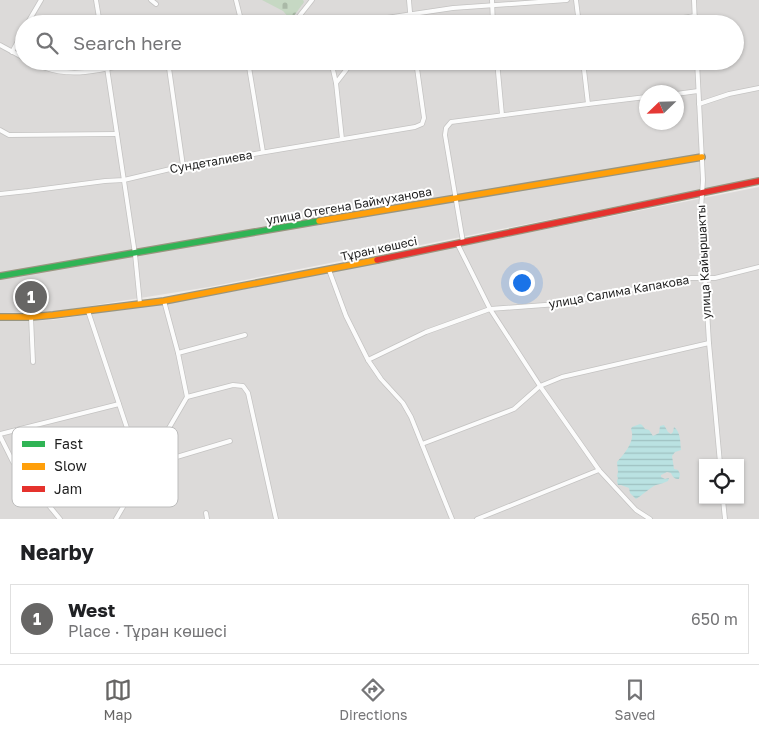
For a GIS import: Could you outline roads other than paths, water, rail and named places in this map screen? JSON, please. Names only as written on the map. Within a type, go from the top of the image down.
[{"type":"street","points":[[32,15],[41,0]]},
{"type":"street","points":[[96,0],[98,15]]},
{"type":"street","points":[[151,0],[156,4]]},
{"type":"street","points":[[236,0],[240,15]]},
{"type":"street","points":[[300,15],[312,0]]},
{"type":"street","points":[[409,0],[409,15],[453,8],[567,0]]},
{"type":"street","points":[[492,0],[492,15]]},
{"type":"street","points":[[576,0],[578,15]]},
{"type":"street","points":[[694,0],[695,15]]},
{"type":"street","points":[[0,46],[15,54]]},
{"type":"street","points":[[12,52],[15,46]]},
{"type":"street","points":[[56,70],[72,73],[101,70]]},
{"type":"street","points":[[107,70],[135,254],[140,304]]},
{"type":"street","points":[[169,70],[183,166]]},
{"type":"street","points":[[249,70],[263,152]]},
{"type":"street","points":[[333,70],[342,139]]},
{"type":"street","points":[[336,83],[345,70]]},
{"type":"street","name":"Сундеталиева","points":[[0,194],[124,180],[183,166],[416,127],[422,124],[424,118],[417,70]]},
{"type":"street","points":[[498,70],[502,115]]},
{"type":"street","points":[[584,70],[588,104]]},
{"type":"street","name":"улица Кайыршакты","points":[[697,70],[703,180],[701,210],[709,343],[720,459]]},
{"type":"street","points":[[699,104],[729,94],[759,88]]},
{"type":"street","points":[[684,93],[698,91]]},
{"type":"street","points":[[639,98],[451,122],[446,128],[445,135],[460,242],[490,309],[540,386],[599,470],[625,500],[650,519]]},
{"type":"street","points":[[0,130],[9,135],[116,134]]},
{"type":"street","name":"улица Отегена Баймуханова","points":[[0,276],[702,157]]},
{"type":"street","name":"Тұран көшесі","points":[[0,317],[31,317],[164,301],[329,270],[759,181]]},
{"type":"street","name":"улица Салима Капакова","points":[[368,360],[426,332],[490,309],[558,304],[692,278],[716,278],[759,267]]},
{"type":"street","points":[[329,270],[346,316],[368,360],[411,417],[452,519]]},
{"type":"street","points":[[164,301],[178,352],[187,397],[169,427]]},
{"type":"street","points":[[88,311],[127,427]]},
{"type":"street","points":[[31,317],[33,362]]},
{"type":"street","points":[[178,352],[245,335]]},
{"type":"street","points":[[422,444],[514,409],[540,386],[562,377],[709,343]]},
{"type":"street","points":[[187,397],[233,385],[243,386],[248,392],[276,519]]},
{"type":"street","points":[[31,427],[119,404]]},
{"type":"street","points":[[0,435],[12,460]]},
{"type":"street","points":[[178,457],[230,441]]},
{"type":"street","points":[[476,519],[599,470]]},
{"type":"street","points":[[723,504],[725,519]]},
{"type":"street","points":[[50,507],[60,519]]},
{"type":"street","points":[[116,519],[123,507]]},
{"type":"street","points":[[206,513],[207,519]]},
{"type":"water","points":[[640,424],[649,430],[653,436],[659,433],[660,426],[664,425],[671,434],[674,427],[676,429],[680,437],[681,450],[675,452],[672,456],[674,469],[678,470],[680,474],[679,479],[667,472],[661,475],[665,479],[669,478],[668,481],[653,486],[636,499],[630,493],[629,488],[618,485],[617,462],[631,443],[632,427]]},
{"type":"place","name":"West","points":[[31,297]]}]
